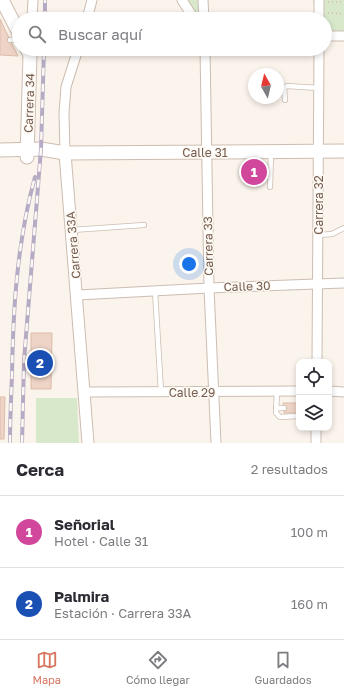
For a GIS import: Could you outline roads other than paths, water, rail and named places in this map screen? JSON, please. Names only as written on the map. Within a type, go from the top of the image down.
[{"type":"main road","points":[[2,0],[12,28]]},
{"type":"main road","name":"Carrera 34","points":[[27,153],[29,56]]},
{"type":"main road","name":"Calle 31","points":[[0,150],[54,156],[65,153],[344,151]]},
{"type":"main road","name":"Calle 31","points":[[0,157],[27,153]]},
{"type":"street","points":[[32,12],[33,0]]},
{"type":"street","points":[[88,12],[92,0]]},
{"type":"street","points":[[182,0],[190,12]]},
{"type":"street","points":[[203,0],[204,12]]},
{"type":"street","points":[[320,12],[321,1]]},
{"type":"street","points":[[332,36],[344,36]]},
{"type":"street","name":"Carrera 33A","points":[[76,56],[66,87],[64,113],[65,153],[78,295],[88,443]]},
{"type":"street","name":"Carrera 33","points":[[205,56],[209,288],[215,392],[216,443]]},
{"type":"street","name":"Carrera 32","points":[[316,359],[319,56]]},
{"type":"street","name":"Calle 30","points":[[78,295],[344,283]]},
{"type":"street","name":"Calle 29","points":[[84,392],[296,391]]},
{"type":"street","points":[[332,391],[344,392]]},
{"type":"street","points":[[316,431],[316,443]]},
{"type":"lane","points":[[285,100],[284,88],[287,86],[319,88]]},
{"type":"lane","points":[[270,187],[271,152]]},
{"type":"lane","points":[[72,230],[144,225]]},
{"type":"lane","points":[[318,235],[332,234],[344,228]]},
{"type":"lane","points":[[155,291],[161,392]]},
{"type":"lane","points":[[277,392],[276,413],[280,417],[296,416]]},
{"type":"lane","points":[[276,408],[284,408]]},
{"type":"railway","points":[[45,0],[45,12]]},
{"type":"railway","points":[[22,443],[24,361],[41,149],[44,56]]},
{"type":"railway","points":[[10,443],[13,326],[17,276],[24,226],[35,177]]},
{"type":"place","name":"Señorial","points":[[254,172]]},
{"type":"place","name":"Palmira","points":[[40,363]]}]
